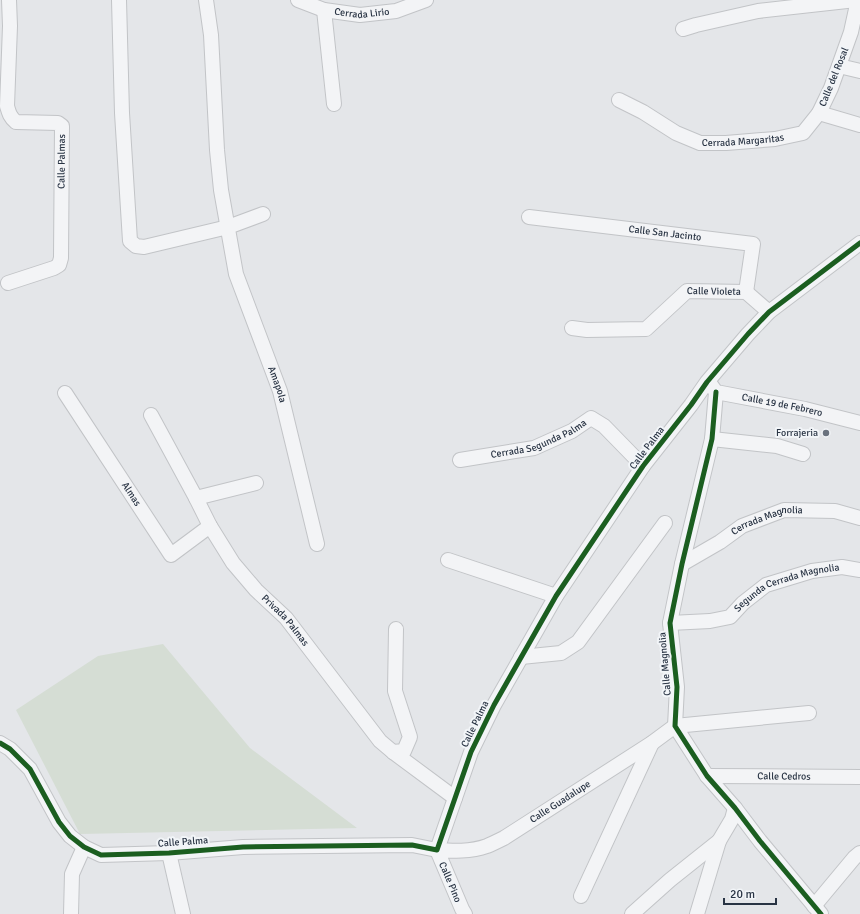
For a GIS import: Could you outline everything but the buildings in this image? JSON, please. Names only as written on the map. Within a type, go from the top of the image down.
[{"type":"street","name":"Calle Palmas","points":[[8,283],[59,265],[61,258],[62,164],[62,126],[58,123],[16,122],[11,118],[9,113],[9,0]]},
{"type":"street","points":[[119,0],[122,113],[130,241],[136,246],[144,248],[228,228],[263,214]]},
{"type":"street","points":[[206,0],[211,36],[217,150],[221,190],[228,228]]},
{"type":"street","name":"Cerrada Lirio","points":[[298,0],[324,10],[360,15],[396,11],[426,0]]},
{"type":"street","points":[[683,29],[758,11],[836,1],[857,0]]},
{"type":"street","name":"Calle del Rosal","points":[[857,0],[851,32],[831,88],[819,113],[860,125]]},
{"type":"street","points":[[324,10],[334,104]]},
{"type":"street","points":[[839,66],[860,71]]},
{"type":"street","name":"Cerrada Margaritas","points":[[619,100],[643,112],[676,133],[700,144],[775,139],[804,132],[819,113]]},
{"type":"street","name":"Calle San Jacinto","points":[[529,217],[753,244],[746,292]]},
{"type":"street","name":"Amapola","points":[[228,228],[236,274],[280,391],[317,544]]},
{"type":"street","name":"Calle Palma","points":[[0,743],[10,749],[30,769],[59,822],[70,836],[84,847],[101,855],[169,853],[243,847],[412,845],[437,850],[471,752],[494,705],[556,596],[643,466],[691,405],[712,387],[748,334],[768,312],[860,242]]},
{"type":"street","name":"Calle Violeta","points":[[572,328],[587,330],[646,329],[687,291],[746,292],[768,312]]},
{"type":"street","name":"Calle 19 de Febrero","points":[[712,387],[860,423]]},
{"type":"street","name":"Calle Magnolia","points":[[675,726],[677,687],[670,623],[682,564],[712,439],[712,387]]},
{"type":"street","name":"Almas","points":[[65,392],[171,555],[210,526]]},
{"type":"street","name":"Privada Palmas","points":[[151,415],[210,526],[233,563],[256,590],[286,618],[380,741],[455,798]]},
{"type":"street","name":"Cerrada Segunda Palma","points":[[460,460],[534,448],[572,431],[591,418],[604,426],[643,466]]},
{"type":"street","points":[[712,439],[777,446],[803,454]]},
{"type":"street","points":[[196,498],[256,483]]},
{"type":"street","name":"Cerrada Magnolia","points":[[682,564],[720,542],[742,526],[784,510],[835,511],[860,518]]},
{"type":"street","points":[[521,657],[561,654],[578,642],[665,523]]},
{"type":"street","points":[[448,560],[556,596]]},
{"type":"street","name":"Segunda Cerrada Magnolia","points":[[670,623],[710,621],[730,616],[743,603],[766,585],[812,571],[842,567],[860,570]]},
{"type":"street","points":[[393,752],[404,751],[410,737],[395,691],[396,629]]},
{"type":"street","points":[[809,713],[675,726],[707,776],[735,808],[760,842],[818,910],[854,858],[860,852]]},
{"type":"street","name":"Calle Guadalupe","points":[[437,850],[471,850],[486,846],[504,838],[652,743],[675,726]]},
{"type":"street","points":[[581,896],[652,743]]},
{"type":"street","name":"Calle Cedros","points":[[707,776],[860,776]]},
{"type":"street","points":[[697,914],[719,841],[732,819],[735,808]]},
{"type":"street","points":[[632,914],[670,880],[719,841]]},
{"type":"street","points":[[71,914],[72,874],[84,847]]},
{"type":"street","name":"Calle Pino","points":[[437,850],[462,909],[466,914]]},
{"type":"street","points":[[169,853],[184,914]]},
{"type":"shaded area","points":[[163,644],[250,748],[357,828],[80,834],[16,710],[98,656]]},
{"type":"cycle path","points":[[0,743],[10,749],[30,769],[59,822],[70,836],[84,847],[101,855],[169,853],[243,847],[412,845],[437,850],[471,752],[494,705],[556,596],[643,466],[691,405],[707,382],[769,312],[860,243]]},
{"type":"cycle path","points":[[716,392],[712,439],[682,564],[670,623],[677,687],[675,726],[707,776],[735,808],[760,841],[821,914]]},
{"type":"place","name":"Forrajeria","points":[[826,433]]}]
